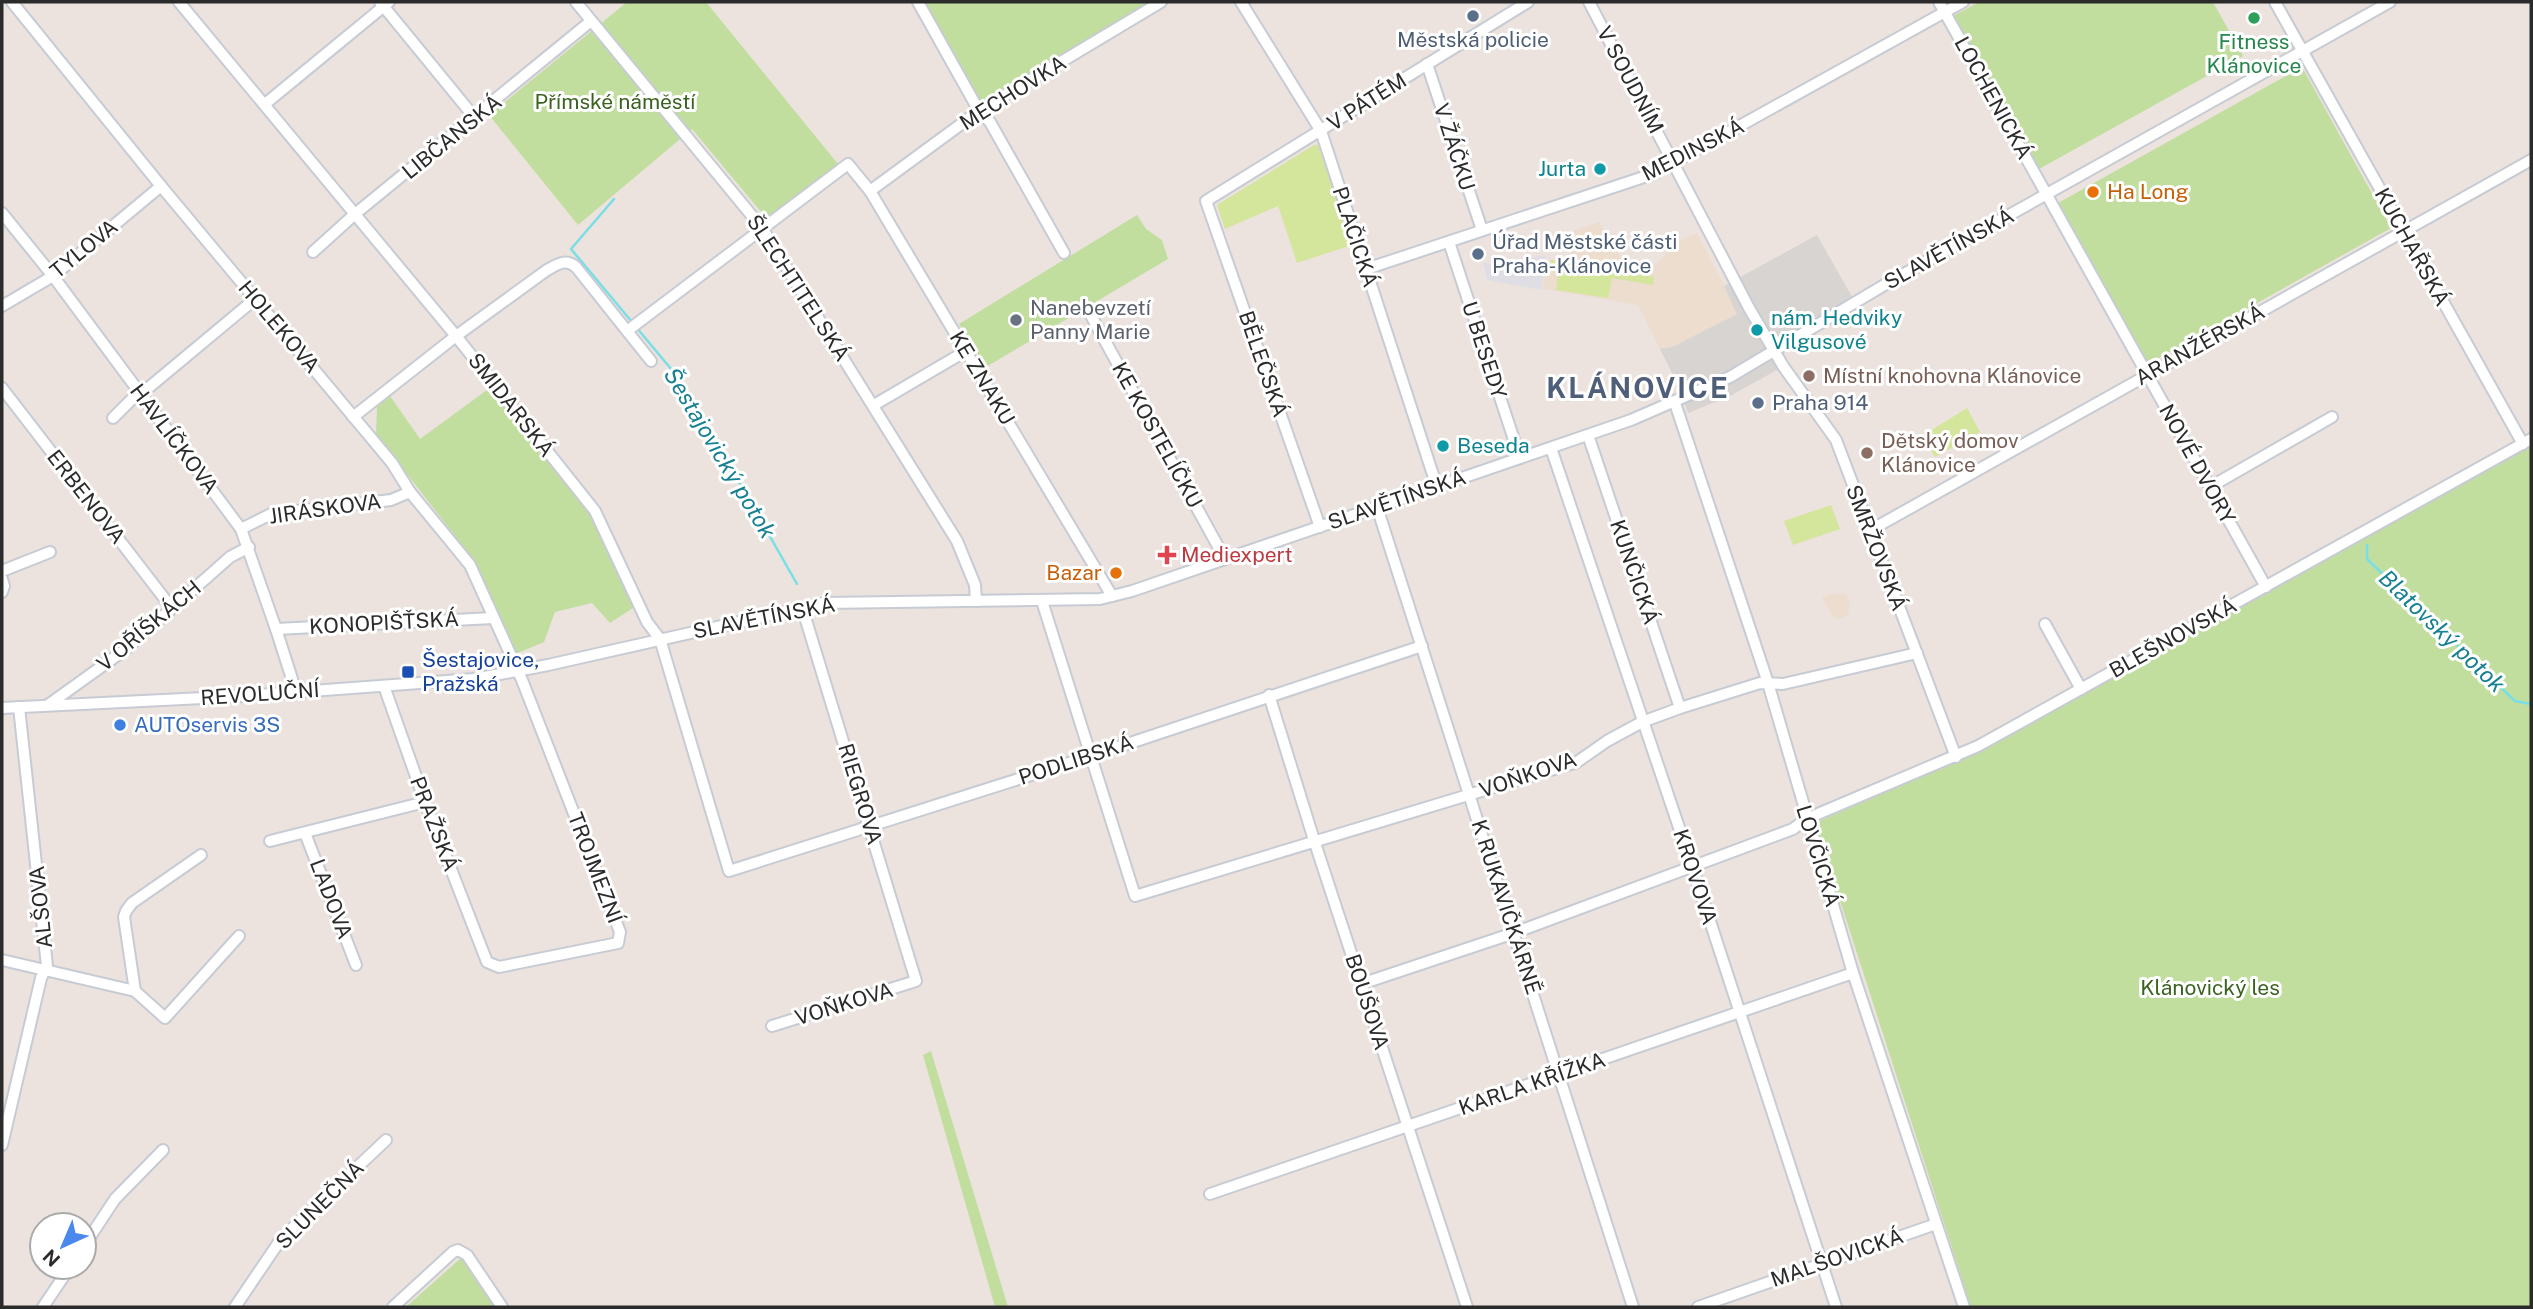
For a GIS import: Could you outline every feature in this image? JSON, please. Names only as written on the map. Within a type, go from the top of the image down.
[{"type":"street","name":"HOLEKOVA","points":[[12,2],[392,463],[410,492],[470,565],[516,671]]},
{"type":"street","name":"SMIDARSKÁ","points":[[179,2],[457,336],[595,511],[647,622],[660,639],[729,872]]},
{"type":"street","name":"ŠLECHTITELSKÁ","points":[[576,2],[762,228],[957,541],[975,585],[976,601]]},
{"type":"street","points":[[918,2],[1064,253]]},
{"type":"street","name":"MECHOVKA","points":[[870,191],[979,111],[1161,2]]},
{"type":"street","name":"PLAČICKÁ","points":[[1241,2],[1321,131],[1437,487]]},
{"type":"street","name":"V PÁTÉM","points":[[1206,201],[1528,2]]},
{"type":"street","name":"V SOUDNÍM","points":[[1589,2],[1749,308]]},
{"type":"street","name":"MEDINSKÁ","points":[[1366,269],[1653,174],[1942,7],[1963,2]]},
{"type":"street","name":"KUCHAŘSKÁ","points":[[2275,2],[2403,231],[2527,441]]},
{"type":"street","name":"SLAVĚTÍNSKÁ","points":[[516,671],[824,603],[1100,599],[1588,435],[1675,403],[1730,377],[2047,193],[2390,2]]},
{"type":"street","points":[[265,104],[384,3],[475,118]]},
{"type":"street","name":"LOCHENICKÁ","points":[[1942,7],[2047,193]]},
{"type":"street","name":"LIBČANSKÁ","points":[[313,252],[355,214],[591,22]]},
{"type":"street","name":"V ŽÁČKU","points":[[1427,64],[1482,230]]},
{"type":"street","name":"ARANŽÉRSKÁ","points":[[1869,531],[2531,160]]},
{"type":"street","name":"KE ZNAKU","points":[[762,228],[848,164],[870,191],[1112,596]]},
{"type":"street","name":"TYLOVA","points":[[2,306],[53,276],[161,186]]},
{"type":"street","name":"NOVÉ DVORY","points":[[2047,193],[2266,587]]},
{"type":"street","name":"BĚLEČSKÁ","points":[[1206,201],[1320,527]]},
{"type":"street","name":"HAVLÍČKOVA","points":[[2,213],[53,276],[241,528],[276,629],[294,692]]},
{"type":"street","points":[[633,326],[762,228]]},
{"type":"street","name":"U BESEDY","points":[[1449,242],[1520,458]]},
{"type":"street","points":[[353,417],[547,270],[566,262],[574,265],[633,326],[651,361]]},
{"type":"street","points":[[113,418],[135,396],[141,394],[256,299]]},
{"type":"street","name":"SMRŽOVSKÁ","points":[[1749,308],[1774,351],[1836,440],[1956,757]]},
{"type":"street","name":"KE KOSTELÍČKU","points":[[1088,310],[1225,559]]},
{"type":"street","points":[[874,405],[966,351]]},
{"type":"street","name":"ERBENOVA","points":[[2,388],[171,607]]},
{"type":"street","name":"LOVČICKÁ","points":[[1675,403],[1768,684],[1853,974],[1964,1307]]},
{"type":"street","points":[[2210,487],[2332,417]]},
{"type":"street","name":"KUNČICKÁ","points":[[1588,435],[1680,708]]},
{"type":"street","name":"BLEŠNOVSKÁ","points":[[1361,984],[1514,933],[1793,829],[1807,819],[1956,757],[2527,441]]},
{"type":"street","name":"KROVOVA","points":[[1551,448],[1836,1307]]},
{"type":"street","name":"JIRÁSKOVA","points":[[241,528],[271,514],[391,500],[410,492]]},
{"type":"street","name":"K RUKAVIČKÁRNĚ","points":[[1377,507],[1633,1307]]},
{"type":"street","name":"V OŘÍŠKÁCH","points":[[48,705],[126,649],[230,556],[249,547]]},
{"type":"street","points":[[2,571],[50,552]]},
{"type":"street","points":[[2,579],[2,592]]},
{"type":"street","points":[[1042,601],[1091,756]]},
{"type":"street","name":"RIEGROVA","points":[[802,607],[916,981]]},
{"type":"street","name":"KONOPIŠŤSKÁ","points":[[276,629],[492,618]]},
{"type":"street","points":[[2045,624],[2081,689]]},
{"type":"street","name":"PODLIBSKÁ","points":[[729,872],[1422,646]]},
{"type":"street","name":"VOŇKOVA","points":[[1091,756],[1135,896],[1577,762],[1607,741],[1643,722],[1760,683],[1783,684],[1917,653]]},
{"type":"street","name":"REVOLUČNÍ","points":[[2,708],[384,686],[474,679],[516,671]]},
{"type":"street","name":"TROJMEZNÍ","points":[[487,962],[499,967],[618,943],[620,932],[522,680],[516,671]]},
{"type":"street","name":"PRAŽSKÁ","points":[[384,686],[425,802],[487,962]]},
{"type":"street","name":"BOUŠOVA","points":[[1269,695],[1467,1307]]},
{"type":"street","name":"ALŠOVA","points":[[2,1144],[41,978],[47,966],[19,707]]},
{"type":"street","points":[[270,841],[425,802]]},
{"type":"street","name":"LADOVA","points":[[305,833],[356,965]]},
{"type":"street","points":[[135,991],[124,917],[126,911],[132,903],[201,855]]},
{"type":"street","points":[[2,960],[135,991],[165,1018],[239,936]]},
{"type":"street","name":"KARLA KŘÍŽKA","points":[[1210,1194],[1853,974]]},
{"type":"street","name":"VOŇKOVA","points":[[772,1026],[916,981]]},
{"type":"street","name":"SLUNEČNÁ","points":[[235,1307],[281,1239],[386,1140]]},
{"type":"street","points":[[98,1225],[115,1199],[163,1150]]},
{"type":"street","name":"MALŠOVICKÁ","points":[[1698,1307],[1936,1224]]},
{"type":"street","points":[[393,1307],[458,1250],[467,1255],[502,1307]]},
{"type":"street","points":[[43,1307],[61,1281]]},
{"type":"shaded area","points":[[1599,222],[1630,271],[1653,265],[1662,259],[1674,243],[1697,233],[1738,313],[1672,347],[1660,349],[1638,305],[1543,289],[1547,260],[1568,258],[1573,231]]},
{"type":"shaded area","name":"nám. Hedviky Vilgusové","points":[[1817,235],[1855,302],[1780,347],[1788,361],[1777,370],[1730,396],[1688,413],[1660,349],[1672,347],[1737,314],[1724,286]]},
{"type":"shaded area","points":[[1544,255],[1547,260],[1541,290],[1487,280],[1483,262],[1496,265]]},
{"type":"shaded area","points":[[1834,593],[1848,596],[1850,607],[1847,608],[1850,614],[1840,619],[1832,616],[1822,598]]},
{"type":"green space","name":"Přímské náměstí","points":[[627,2],[706,2],[838,164],[766,218],[692,129],[578,225],[489,115]]},
{"type":"green space","points":[[925,2],[1149,2],[981,103]]},
{"type":"green space","points":[[1979,2],[2213,2],[2243,56],[2039,169],[1955,17]]},
{"type":"green space","points":[[2302,67],[2391,228],[2148,364],[2058,203]]},
{"type":"green space","points":[[1318,145],[1352,245],[1297,263],[1278,206],[1225,229],[1217,205]]},
{"type":"green space","points":[[1137,215],[1146,229],[1162,240],[1168,259],[986,367],[959,324]]},
{"type":"green space","points":[[1551,260],[1654,277],[1653,285],[1612,278],[1608,298],[1556,290],[1559,269],[1550,267]]},
{"type":"green space","points":[[491,387],[588,508],[633,608],[610,623],[592,603],[555,612],[544,642],[513,655],[462,545],[376,434],[377,407],[388,393],[420,439]]},
{"type":"green space","points":[[1967,408],[1980,432],[1935,457],[1922,436]]},
{"type":"green space","name":"Klánovický les","points":[[2531,446],[2531,1307],[1971,1307],[1815,823],[1978,752]]},
{"type":"green space","points":[[1831,505],[1840,529],[1793,545],[1784,521]]},
{"type":"green space","points":[[931,1051],[1008,1307],[995,1307],[923,1055]]},
{"type":"green space","points":[[461,1258],[495,1307],[406,1307]]},
{"type":"waterway","name":"Šestajovický potok","points":[[614,199],[571,249],[632,322]]},
{"type":"waterway","name":"Šestajovický potok","points":[[636,327],[682,382],[797,584]]},
{"type":"waterway","name":"Blatovský potok","points":[[2367,545],[2367,559],[2515,701],[2531,704]]},
{"type":"place","name":"Městská policie","points":[[1473,16]]},
{"type":"place","name":"Fitness Klánovice","points":[[2254,18]]},
{"type":"place","name":"Jurta","points":[[1600,169]]},
{"type":"place","name":"Ha Long","points":[[2093,192]]},
{"type":"place","name":"Úřad Městské části Praha-Klánovice","points":[[1478,254]]},
{"type":"place","name":"Nanebevzetí Panny Marie","points":[[1016,320]]},
{"type":"place","name":"nám. Hedviky Vilgusové","points":[[1757,330]]},
{"type":"place","name":"Místní knohovna Klánovice","points":[[1809,376]]},
{"type":"place","name":"Praha 914","points":[[1758,403]]},
{"type":"place","name":"Beseda","points":[[1443,446]]},
{"type":"place","name":"Dětský domov Klánovice","points":[[1867,453]]},
{"type":"place","name":"Mediexpert","points":[[1167,555]]},
{"type":"place","name":"Bazar","points":[[1116,573]]},
{"type":"place","name":"Šestajovice, Pražská","points":[[408,672]]},
{"type":"place","name":"AUTOservis 3S","points":[[120,725]]},
{"type":"district","name":"KLÁNOVICE","points":[[1638,388]]}]
